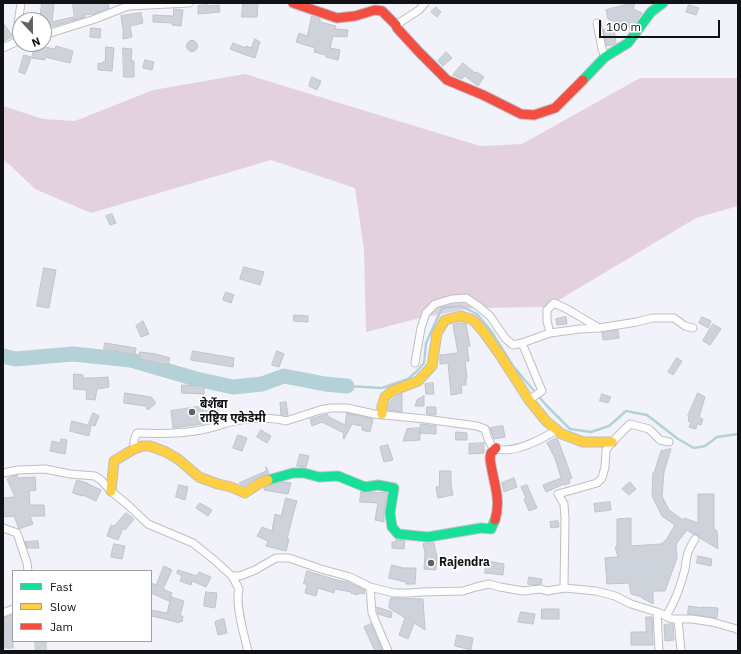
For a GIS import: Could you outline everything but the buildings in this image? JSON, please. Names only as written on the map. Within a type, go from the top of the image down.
[{"type":"street","points":[[52,32],[95,19],[128,4],[189,3]]},
{"type":"street","points":[[293,3],[337,18],[355,16],[376,10],[382,11],[447,80],[484,95],[520,114],[534,115],[555,108],[605,57],[628,43],[651,12],[662,3]]},
{"type":"street","points":[[396,25],[419,10],[425,3]]},
{"type":"street","points":[[597,23],[605,57]]},
{"type":"street","points":[[416,363],[421,328],[426,313],[435,304],[452,299],[466,298],[478,306],[490,316],[505,338],[514,345],[550,333],[599,328],[638,322],[652,318],[674,318],[685,326],[693,328]]},
{"type":"street","points":[[550,333],[547,321],[548,310],[554,304],[567,309],[599,328]]},
{"type":"street","points":[[382,414],[382,406],[385,397],[392,391],[418,381],[432,366],[437,334],[445,320],[461,316],[473,320],[483,331],[529,400],[546,421],[562,434],[583,442],[612,442]]},
{"type":"street","points":[[522,343],[542,391],[529,400]]},
{"type":"street","points":[[134,449],[134,440],[137,433],[171,434],[201,430],[234,421],[248,419],[286,421],[331,408],[348,408],[374,414],[425,418],[477,426],[486,429],[488,439],[493,448],[504,450],[519,448],[538,441],[557,430]]},
{"type":"street","points":[[565,588],[564,504],[558,494],[597,483],[602,478],[605,467],[606,450],[630,424],[649,429],[660,440],[669,442]]},
{"type":"street","points":[[110,491],[114,461],[134,449],[142,446],[150,446],[166,452],[178,459],[199,477],[231,487],[245,494],[260,483],[293,473],[304,473],[319,477],[338,476],[364,487],[378,484],[394,488],[390,513],[392,527],[398,534],[428,538],[481,528],[491,529],[494,525],[497,510],[498,494],[490,460],[491,453],[496,448]]},
{"type":"street","points":[[3,473],[18,470],[44,469],[70,474],[95,476],[148,524],[193,543],[232,576],[239,589],[239,610],[248,651]]},
{"type":"street","points":[[3,528],[16,533],[27,563],[28,570]]},
{"type":"street","points":[[666,616],[680,584],[685,568],[687,554],[695,539]]},
{"type":"street","points":[[232,576],[240,576],[255,570],[276,558],[289,558],[321,570],[350,577],[370,587],[394,593],[463,591],[489,584],[524,591],[540,589],[547,591],[565,588],[596,591],[608,593],[631,604],[657,612],[672,619],[692,619],[712,622],[738,630]]},
{"type":"street","points":[[370,587],[372,613],[388,651]]},
{"type":"street","points":[[657,612],[659,651]]},
{"type":"street","points":[[678,619],[681,651]]},
{"type":"shaded area","points":[[245,74],[480,146],[522,144],[640,78],[738,78],[738,206],[696,218],[546,307],[473,308],[420,318],[366,332],[364,250],[355,188],[271,160],[91,213],[35,189],[3,160],[3,106],[43,119],[75,121],[153,90]]},
{"type":"waterway","points":[[347,386],[382,388],[408,379],[424,363],[426,343],[442,308],[461,306],[477,314],[491,331],[513,366],[546,405],[570,429],[591,432],[609,426],[626,411],[647,415],[678,439],[694,448],[705,446],[717,437],[738,434]]},
{"type":"waterway","points":[[3,356],[15,359],[73,354],[131,360],[196,379],[233,387],[262,384],[284,376],[325,384],[347,386]]},
{"type":"traffic: fast","points":[[583,80],[605,57],[628,43],[651,12],[663,3]]},
{"type":"traffic: fast","points":[[268,480],[293,473],[304,473],[319,477],[338,476],[365,487],[378,485],[394,488],[390,513],[392,527],[398,534],[428,537],[481,528],[491,529],[495,520]]},
{"type":"traffic: slow","points":[[382,414],[382,406],[385,397],[392,391],[418,381],[432,366],[437,333],[445,320],[461,316],[473,320],[483,331],[529,400],[546,421],[562,434],[583,442],[612,442]]},
{"type":"traffic: slow","points":[[111,491],[114,461],[142,446],[150,446],[166,452],[178,459],[199,477],[245,493],[260,483],[268,480]]},
{"type":"traffic: jam","points":[[293,3],[337,18],[355,16],[375,10],[382,11],[447,80],[483,95],[521,114],[534,115],[555,108],[583,80]]},
{"type":"traffic: jam","points":[[495,520],[497,512],[497,496],[490,458],[491,453],[496,448]]},
{"type":"place","name":"बेर्शेबा राष्ट्रिय एकेडेमी","points":[[192,412]]},
{"type":"place","name":"Rajendra","points":[[431,563]]}]
